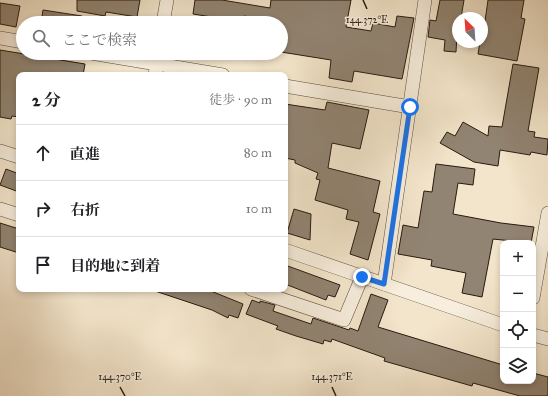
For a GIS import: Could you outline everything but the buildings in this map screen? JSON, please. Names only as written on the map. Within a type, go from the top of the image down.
[{"type":"street","points":[[165,16],[167,0]]},
{"type":"street","points":[[384,284],[425,0]]},
{"type":"street","points":[[0,38],[16,41]]},
{"type":"street","points":[[133,60],[205,72]]},
{"type":"street","points":[[288,87],[410,107]]},
{"type":"street","points":[[0,151],[16,156]]},
{"type":"street","points":[[0,209],[16,215]]},
{"type":"street","points":[[536,281],[548,213]]},
{"type":"street","points":[[288,251],[500,324]]},
{"type":"street","points":[[260,292],[344,320],[362,277]]},
{"type":"street","points":[[536,336],[548,339]]},
{"type":"route","points":[[362,277],[384,284],[410,107]]}]
